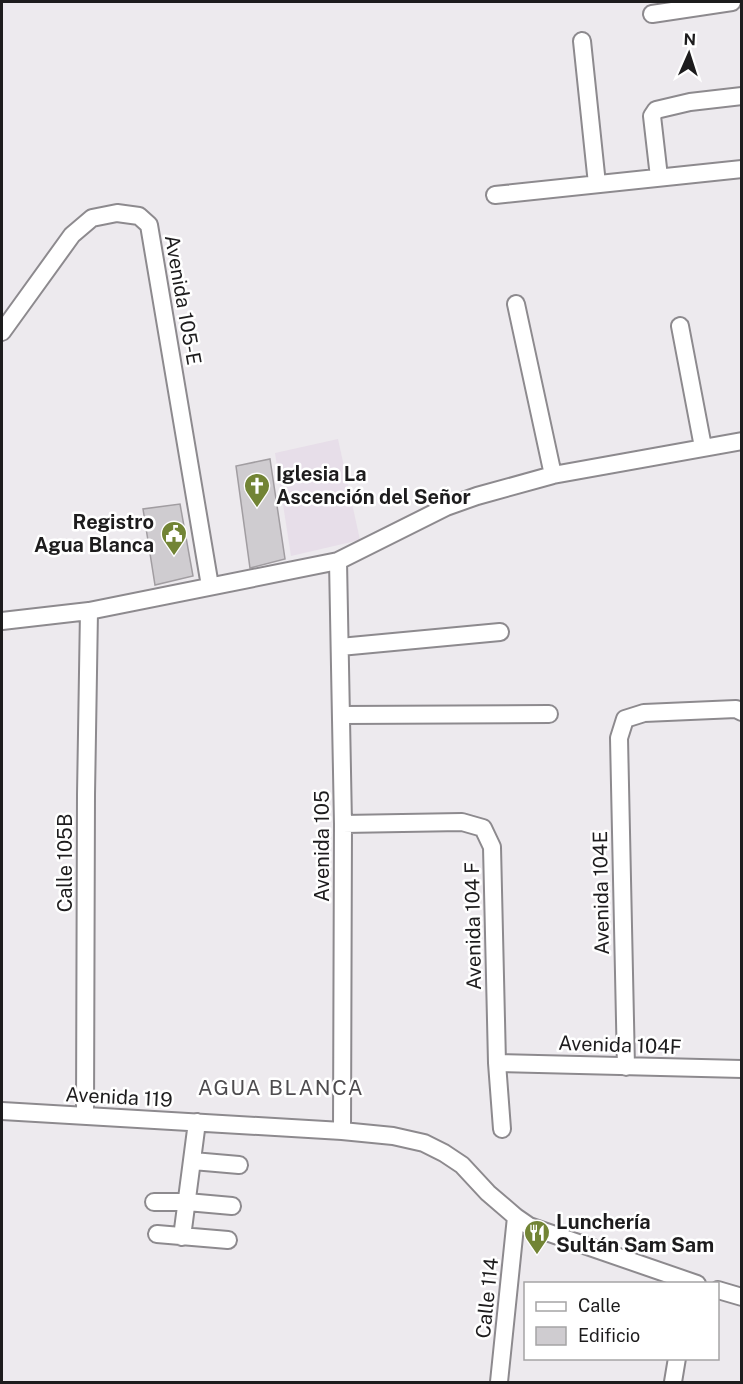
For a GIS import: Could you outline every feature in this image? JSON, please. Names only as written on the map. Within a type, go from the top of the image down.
[{"type":"street","points":[[652,14],[732,2]]},
{"type":"street","points":[[582,41],[597,184]]},
{"type":"street","points":[[659,177],[651,116],[656,110],[690,102],[741,96]]},
{"type":"street","points":[[495,195],[741,168]]},
{"type":"street","name":"Avenida 105-E","points":[[2,332],[72,235],[92,218],[117,213],[139,216],[149,225],[210,586]]},
{"type":"street","points":[[516,304],[553,475]]},
{"type":"street","points":[[680,326],[703,447]]},
{"type":"street","points":[[2,621],[89,611],[339,561],[446,507],[477,496],[553,475],[741,441]]},
{"type":"street","name":"Avenida 105","points":[[339,561],[343,824],[342,1131]]},
{"type":"street","name":"Calle 105B","points":[[85,1116],[89,611]]},
{"type":"street","points":[[340,646],[500,632]]},
{"type":"street","name":"Avenida 104E","points":[[626,1066],[619,738],[625,719],[644,713],[736,709],[741,712]]},
{"type":"street","points":[[342,715],[549,714]]},
{"type":"street","name":"Avenida 104 F","points":[[343,824],[462,822],[483,828],[492,847],[497,1063],[502,1129]]},
{"type":"street","name":"Avenida 104F","points":[[497,1063],[741,1069]]},
{"type":"street","name":"Avenida 119","points":[[2,1111],[342,1131],[393,1136],[424,1143],[462,1165],[488,1193],[529,1226],[690,1282]]},
{"type":"street","points":[[182,1237],[197,1122]]},
{"type":"street","points":[[193,1161],[239,1165]]},
{"type":"street","points":[[154,1202],[232,1206]]},
{"type":"street","name":"Calle 114","points":[[499,1383],[516,1217]]},
{"type":"street","points":[[157,1234],[228,1240]]},
{"type":"street","points":[[719,1291],[741,1297]]},
{"type":"street","points":[[673,1383],[677,1360]]},
{"type":"shaded area","points":[[338,439],[360,540],[291,556],[275,453]]},
{"type":"building","points":[[270,459],[285,559],[250,568],[236,466]]},
{"type":"building","points":[[180,504],[193,576],[155,585],[143,509]]},
{"type":"place","name":"Iglesia La Ascención del Señor","points":[[257,509]]},
{"type":"place","name":"Registro Agua Blanca","points":[[174,557]]},
{"type":"place","name":"Lunchería Sultán Sam Sam","points":[[537,1256]]},
{"type":"district","name":"AGUA BLANCA","points":[[281,1088]]}]
